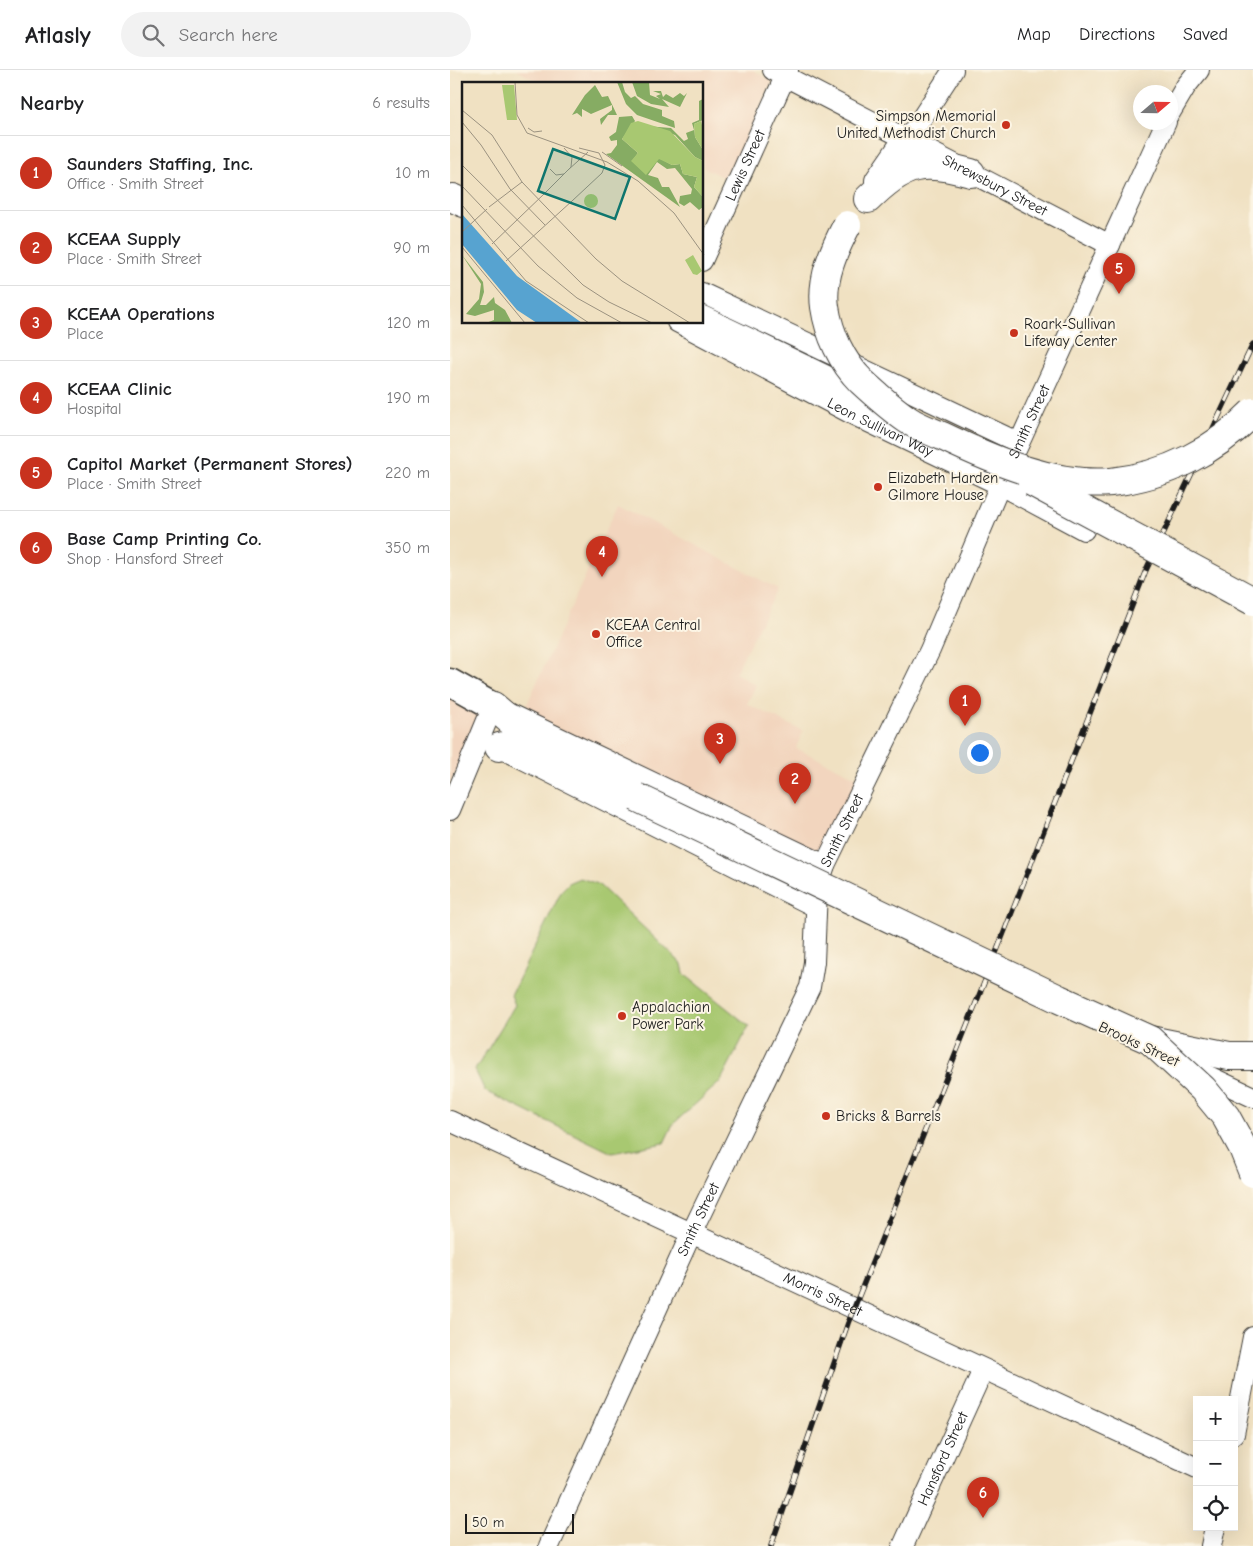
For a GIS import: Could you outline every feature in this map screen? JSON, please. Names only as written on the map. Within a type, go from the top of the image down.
[{"type":"highway","points":[[868,199],[908,139]]},
{"type":"highway","points":[[908,420],[860,380],[844,359],[832,333],[825,306],[826,278],[834,250],[847,225],[881,185],[903,170],[930,164],[971,173]]},
{"type":"highway","points":[[704,321],[987,458],[1253,601]]},
{"type":"highway","points":[[987,458],[1069,482],[1110,482],[1145,476],[1180,464],[1208,450],[1234,432],[1253,412]]},
{"type":"highway","points":[[493,706],[538,744],[636,797],[1059,999],[1150,1040],[1229,1056],[1253,1056]]},
{"type":"highway","points":[[499,747],[515,743],[538,744]]},
{"type":"highway","points":[[1150,1040],[1203,1089],[1226,1117],[1243,1148],[1253,1173]]},
{"type":"main road","points":[[450,682],[493,706]]},
{"type":"street","points":[[908,139],[954,70]]},
{"type":"street","points":[[1178,100],[1199,70]]},
{"type":"street","name":"Shrewsbury Street","points":[[782,72],[971,173],[1110,244]]},
{"type":"street","name":"Lewis Street","points":[[704,256],[782,72]]},
{"type":"street","name":"Smith Street","points":[[549,1546],[691,1234],[810,987],[814,962],[817,890],[825,865],[930,650],[1000,485],[1162,130]]},
{"type":"street","points":[[704,294],[1019,444]]},
{"type":"street","name":"Leon Sullivan Way","points":[[681,324],[854,415],[1000,485],[1084,530]]},
{"type":"street","points":[[450,810],[493,706],[825,865]]},
{"type":"street","points":[[472,760],[499,747],[816,907]]},
{"type":"street","name":"Brooks Street","points":[[1025,990],[1253,1097]]},
{"type":"street","name":"Morris Street","points":[[450,1121],[1193,1466]]},
{"type":"street","points":[[1238,1414],[1253,1337]]},
{"type":"street","name":"Hansford Street","points":[[903,1546],[983,1370]]},
{"type":"street","points":[[1210,1546],[1214,1531]]},
{"type":"shaded area","points":[[516,70],[753,70],[772,82],[728,180],[704,168],[704,82],[538,82]]},
{"type":"shaded area","points":[[618,504],[778,589],[735,673],[756,685],[747,704],[803,731],[796,748],[862,780],[827,861],[523,713]]},
{"type":"shaded area","points":[[450,691],[478,712],[479,722],[450,783]]},
{"type":"green space","name":"Appalachian Power Park","points":[[580,878],[598,884],[682,964],[684,974],[749,1026],[720,1082],[673,1124],[664,1143],[612,1153],[485,1091],[475,1070],[515,1005],[511,995],[562,890],[570,882]]},
{"type":"railway","points":[[771,1546],[848,1323],[1146,570],[1253,344]]},
{"type":"place","name":"Simpson Memorial United Methodist Church","points":[[1006,125]]},
{"type":"place","name":"Capitol Market (Permanent Stores)","points":[[1119,294]]},
{"type":"place","name":"Roark-Sullivan Lifeway Center","points":[[1014,333]]},
{"type":"place","name":"Elizabeth Harden Gilmore House","points":[[878,487]]},
{"type":"place","name":"KCEAA Clinic","points":[[602,577]]},
{"type":"place","name":"KCEAA Central Office","points":[[596,634]]},
{"type":"place","name":"Saunders Staffing, Inc.","points":[[965,726]]},
{"type":"place","name":"KCEAA Operations","points":[[720,764]]},
{"type":"place","name":"KCEAA Supply","points":[[795,804]]},
{"type":"place","name":"Appalachian Power Park","points":[[622,1016]]},
{"type":"place","name":"Bricks & Barrels","points":[[826,1116]]},
{"type":"place","name":"Base Camp Printing Co.","points":[[983,1518]]}]
